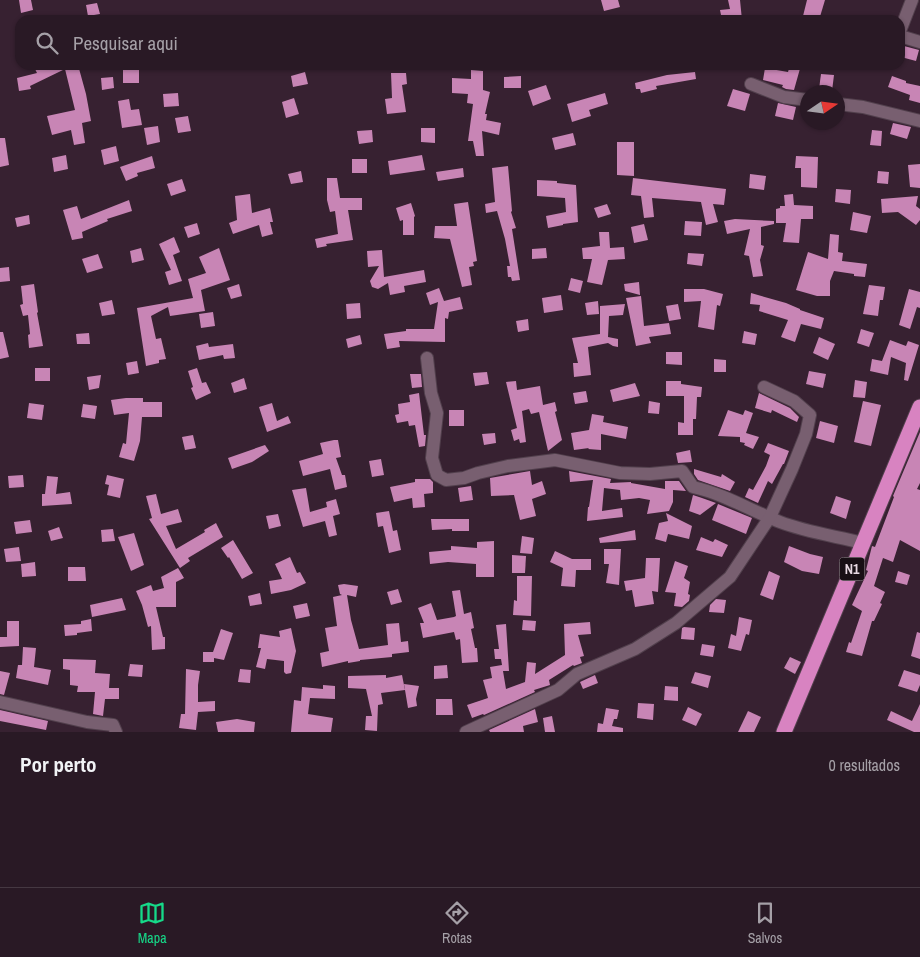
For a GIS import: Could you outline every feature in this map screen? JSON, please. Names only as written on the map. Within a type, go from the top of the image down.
[{"type":"highway","name":"N1","points":[[784,732],[920,407]]},
{"type":"street","points":[[905,18],[912,0]]},
{"type":"street","points":[[905,38],[920,42]]},
{"type":"street","points":[[752,84],[784,97],[800,99]]},
{"type":"street","points":[[845,105],[863,107],[920,121]]},
{"type":"street","points":[[427,358],[431,393],[437,414],[432,458],[437,475],[446,480],[464,478],[508,466],[555,460],[620,473],[650,474],[682,471],[693,487],[710,491],[780,522],[863,543]]},
{"type":"street","points":[[466,732],[558,690],[577,674],[635,649],[676,623],[730,577],[770,517],[806,434],[810,414],[794,400],[764,387]]},
{"type":"street","points":[[0,702],[86,722],[113,725],[116,732]]},
{"type":"building","points":[[19,0],[31,0],[33,10],[21,13]]},
{"type":"building","points":[[601,0],[618,0],[620,7],[604,11]]},
{"type":"building","points":[[728,0],[740,0],[742,15],[721,15],[720,10],[730,9]]},
{"type":"building","points":[[807,0],[825,0],[820,15],[803,15]]},
{"type":"building","points":[[97,3],[100,14],[88,15],[86,5]]},
{"type":"building","points":[[905,46],[919,50],[916,61],[905,58]]},
{"type":"building","points":[[36,70],[63,70],[30,86],[31,89],[19,91],[17,78],[37,73]]},
{"type":"building","points":[[65,70],[79,70],[91,121],[82,123],[85,143],[74,145],[71,130],[52,135],[47,116],[75,110]]},
{"type":"building","points":[[123,70],[139,70],[139,83],[123,83]]},
{"type":"building","points":[[471,70],[483,71],[483,90],[490,92],[485,114],[487,114],[486,120],[501,123],[499,135],[482,131],[484,156],[476,156],[473,141],[468,141],[473,104],[467,103],[468,94],[452,93],[452,78],[471,79]]},
{"type":"building","points":[[765,70],[788,72],[789,70],[800,70],[794,90],[786,89],[782,87],[783,85],[763,80]]},
{"type":"building","points":[[305,72],[308,84],[293,87],[291,76]]},
{"type":"building","points":[[695,72],[696,79],[656,86],[657,89],[641,93],[640,89],[636,89],[635,83],[667,75]]},
{"type":"building","points":[[391,73],[406,73],[407,84],[402,85],[406,112],[387,114],[385,99],[392,98]]},
{"type":"building","points":[[821,74],[834,75],[833,85],[820,85]]},
{"type":"building","points":[[521,76],[521,88],[504,88],[504,77]]},
{"type":"building","points":[[892,76],[906,81],[906,83],[920,86],[920,103],[909,100],[910,95],[888,87]]},
{"type":"building","points":[[113,77],[114,88],[102,90],[101,78]]},
{"type":"building","points":[[546,85],[551,99],[533,106],[528,91]]},
{"type":"building","points":[[733,89],[750,94],[745,111],[727,106]]},
{"type":"building","points":[[178,93],[179,106],[164,107],[163,94]]},
{"type":"building","points":[[605,93],[608,104],[589,110],[591,116],[572,122],[567,104]]},
{"type":"building","points":[[294,98],[299,114],[286,118],[282,102]]},
{"type":"building","points":[[129,99],[131,110],[139,109],[142,125],[122,128],[118,101]]},
{"type":"building","points":[[778,103],[796,107],[793,120],[775,116]]},
{"type":"building","points":[[188,116],[191,131],[178,133],[175,118]]},
{"type":"building","points":[[893,123],[911,127],[907,139],[890,134]]},
{"type":"building","points":[[158,126],[160,142],[147,145],[144,128]]},
{"type":"building","points":[[421,128],[435,128],[435,143],[421,142]]},
{"type":"building","points":[[372,130],[373,142],[359,144],[357,131]]},
{"type":"building","points":[[872,130],[882,131],[881,146],[870,145]]},
{"type":"building","points":[[573,133],[576,145],[555,150],[552,138]]},
{"type":"building","points":[[0,138],[5,138],[9,165],[0,167]]},
{"type":"building","points":[[617,142],[634,142],[634,176],[617,175]]},
{"type":"building","points":[[116,146],[119,161],[104,165],[101,150]]},
{"type":"building","points":[[66,155],[68,169],[54,172],[52,158]]},
{"type":"building","points":[[422,155],[425,170],[390,175],[388,161]]},
{"type":"building","points":[[152,156],[155,168],[137,173],[138,176],[126,181],[120,167]]},
{"type":"building","points":[[796,156],[818,157],[817,188],[801,187],[801,168],[795,168]]},
{"type":"building","points":[[352,159],[367,159],[367,173],[352,173]]},
{"type":"building","points":[[920,164],[920,188],[910,187],[908,165]]},
{"type":"building","points":[[508,166],[511,212],[516,228],[512,229],[520,280],[512,281],[511,277],[508,277],[507,266],[510,266],[497,211],[486,213],[485,204],[495,202],[492,168]]},
{"type":"building","points":[[463,168],[464,177],[438,181],[436,172]]},
{"type":"building","points":[[301,171],[303,182],[291,184],[288,174]]},
{"type":"building","points":[[878,171],[889,172],[888,184],[877,183]]},
{"type":"building","points":[[750,174],[766,176],[764,190],[749,188]]},
{"type":"building","points":[[327,178],[337,178],[340,198],[362,198],[362,210],[348,210],[353,240],[326,244],[327,246],[317,248],[315,239],[338,234],[335,211],[330,212],[327,200]]},
{"type":"building","points":[[633,178],[726,189],[724,205],[713,204],[718,222],[706,225],[701,202],[652,198],[654,217],[644,218],[641,196],[631,195]]},
{"type":"building","points":[[182,179],[186,191],[171,196],[167,184]]},
{"type":"building","points":[[537,180],[557,181],[557,183],[576,185],[578,222],[548,228],[546,216],[566,212],[565,198],[537,196]]},
{"type":"building","points":[[836,189],[851,190],[850,204],[835,202]]},
{"type":"building","points":[[250,194],[252,213],[270,208],[273,222],[270,222],[273,234],[262,237],[259,225],[233,234],[229,223],[237,220],[235,196]]},
{"type":"building","points":[[793,194],[794,205],[813,206],[813,219],[801,219],[799,243],[783,242],[786,223],[776,223],[776,209],[780,208],[780,206],[785,206],[784,195]]},
{"type":"building","points":[[918,196],[916,206],[920,209],[920,220],[916,225],[898,212],[882,213],[881,199]]},
{"type":"building","points":[[129,200],[132,211],[107,219],[108,221],[82,232],[83,238],[72,240],[63,210],[77,206],[81,219]]},
{"type":"building","points":[[468,202],[477,261],[473,262],[474,266],[469,267],[472,285],[462,287],[450,239],[434,238],[435,226],[457,226],[454,204]]},
{"type":"building","points":[[411,203],[415,216],[414,235],[403,235],[403,220],[400,221],[396,208]]},
{"type":"building","points":[[607,204],[611,214],[598,218],[594,208]]},
{"type":"building","points":[[853,212],[871,216],[867,233],[850,230]]},
{"type":"building","points":[[29,215],[30,224],[17,227],[15,218]]},
{"type":"building","points":[[735,219],[774,221],[774,224],[761,227],[761,245],[764,246],[760,260],[763,276],[753,277],[749,256],[744,255],[750,229],[727,234],[724,221]]},
{"type":"building","points":[[685,221],[702,222],[701,236],[684,235]]},
{"type":"building","points":[[197,223],[200,234],[188,238],[184,227]]},
{"type":"building","points":[[644,224],[648,240],[634,243],[631,227]]},
{"type":"building","points":[[599,232],[609,232],[610,248],[624,247],[625,259],[608,260],[602,285],[587,282],[592,259],[583,259],[582,248],[600,246]]},
{"type":"building","points":[[830,234],[839,235],[838,252],[843,253],[842,261],[867,264],[865,277],[834,271],[830,281],[830,296],[817,296],[796,290],[808,252],[828,259]]},
{"type":"building","points":[[174,237],[180,252],[173,255],[182,281],[169,285],[165,272],[171,270],[159,244]]},
{"type":"building","points":[[141,248],[144,260],[132,263],[130,251]]},
{"type":"building","points":[[219,248],[230,280],[201,290],[205,311],[170,316],[168,307],[151,316],[156,339],[161,338],[166,359],[146,366],[137,308],[193,298],[188,279],[206,273],[199,257]]},
{"type":"building","points":[[546,248],[547,258],[532,259],[532,249]]},
{"type":"building","points":[[382,250],[384,277],[424,270],[426,282],[404,286],[405,292],[390,295],[388,283],[378,289],[372,287],[370,281],[379,266],[368,267],[367,251]]},
{"type":"building","points":[[688,253],[704,254],[702,266],[687,264]]},
{"type":"building","points":[[98,254],[103,268],[87,273],[82,259]]},
{"type":"building","points":[[9,267],[10,281],[0,282],[0,268]]},
{"type":"building","points":[[571,278],[583,281],[580,293],[568,290]]},
{"type":"building","points":[[639,282],[640,295],[625,291],[624,284]]},
{"type":"building","points":[[34,284],[43,346],[29,348],[28,315],[23,316],[20,305],[23,304],[21,286]]},
{"type":"building","points":[[239,284],[242,296],[231,299],[227,288]]},
{"type":"building","points":[[869,285],[885,287],[883,300],[880,300],[878,316],[863,314]]},
{"type":"building","points":[[439,288],[444,301],[460,297],[463,309],[449,312],[448,319],[445,318],[445,342],[399,341],[400,347],[387,349],[384,334],[406,331],[406,329],[434,329],[438,302],[430,305],[426,293]]},
{"type":"building","points":[[684,289],[704,289],[723,294],[720,306],[717,305],[714,330],[698,327],[701,301],[684,302]]},
{"type":"building","points":[[909,289],[920,292],[920,308],[917,307],[910,329],[899,325]]},
{"type":"building","points":[[751,293],[786,303],[824,318],[821,329],[801,324],[795,342],[781,337],[788,320],[759,311],[760,305],[750,304]]},
{"type":"building","points":[[561,295],[563,310],[544,313],[542,298]]},
{"type":"building","points":[[641,296],[644,326],[669,323],[671,334],[649,337],[651,343],[636,346],[626,298]]},
{"type":"building","points":[[112,300],[115,314],[102,316],[99,303]]},
{"type":"building","points":[[598,301],[599,314],[587,315],[585,303]]},
{"type":"building","points":[[360,303],[361,318],[347,319],[346,304]]},
{"type":"building","points":[[625,304],[623,315],[609,316],[608,337],[618,339],[618,347],[608,343],[588,347],[591,375],[574,377],[573,363],[578,363],[572,338],[600,334],[600,306]]},
{"type":"building","points":[[678,304],[681,319],[669,321],[666,306]]},
{"type":"building","points":[[213,312],[215,326],[201,328],[199,314]]},
{"type":"building","points":[[528,319],[529,330],[518,332],[516,321]]},
{"type":"building","points":[[861,329],[874,333],[869,347],[857,343]]},
{"type":"building","points":[[744,331],[757,334],[755,345],[742,343]]},
{"type":"building","points":[[0,332],[3,332],[9,357],[0,359]]},
{"type":"building","points":[[89,333],[90,344],[77,344],[76,334]]},
{"type":"building","points":[[360,335],[362,344],[348,348],[346,339]]},
{"type":"building","points":[[819,337],[835,344],[828,360],[813,353]]},
{"type":"building","points":[[890,340],[906,346],[908,341],[919,345],[908,381],[904,380],[906,363],[891,357],[888,375],[870,371],[872,359],[882,361]]},
{"type":"building","points":[[208,343],[209,347],[233,344],[235,358],[224,359],[223,355],[199,360],[196,346]]},
{"type":"building","points":[[666,352],[682,352],[682,365],[666,364]]},
{"type":"building","points":[[714,359],[726,360],[726,372],[714,372]]},
{"type":"building","points":[[137,361],[139,373],[128,375],[126,363]]},
{"type":"building","points":[[35,368],[50,368],[50,381],[35,381]]},
{"type":"building","points":[[197,368],[202,383],[206,382],[211,393],[196,400],[191,388],[193,387],[188,371]]},
{"type":"building","points":[[809,371],[826,374],[823,388],[806,384]]},
{"type":"building","points":[[487,372],[489,384],[475,386],[473,373]]},
{"type":"building","points":[[410,374],[421,374],[422,387],[412,388]]},
{"type":"building","points":[[101,375],[99,388],[89,390],[87,377]]},
{"type":"building","points":[[244,378],[247,389],[234,393],[231,383]]},
{"type":"building","points":[[855,380],[867,382],[865,398],[853,397]]},
{"type":"building","points":[[516,381],[517,390],[540,386],[543,405],[555,402],[557,411],[555,412],[562,440],[548,451],[539,412],[531,414],[529,409],[522,411],[526,442],[520,443],[519,439],[514,441],[511,430],[517,428],[506,382]]},
{"type":"building","points":[[666,381],[681,381],[681,384],[702,387],[701,397],[697,397],[696,419],[693,419],[693,435],[678,435],[678,422],[684,423],[684,396],[666,396]]},
{"type":"building","points":[[635,383],[640,396],[613,402],[610,390]]},
{"type":"building","points":[[586,391],[588,402],[575,404],[573,393]]},
{"type":"building","points":[[419,393],[424,435],[426,435],[425,446],[419,447],[415,425],[409,426],[408,421],[397,423],[395,415],[399,414],[398,404],[410,402],[409,395]]},
{"type":"building","points":[[759,393],[790,408],[799,417],[797,422],[772,410],[771,413],[755,408]]},
{"type":"building","points":[[143,398],[143,402],[162,402],[162,417],[142,417],[140,441],[134,461],[119,457],[123,443],[126,444],[129,413],[114,415],[111,400]]},
{"type":"building","points":[[649,401],[660,403],[659,414],[648,413]]},
{"type":"building","points":[[863,401],[881,405],[871,446],[854,442]]},
{"type":"building","points":[[29,403],[44,405],[42,420],[27,418]]},
{"type":"building","points":[[272,403],[277,421],[288,416],[291,423],[267,432],[259,407]]},
{"type":"building","points":[[83,404],[97,406],[95,419],[81,417]]},
{"type":"building","points":[[449,410],[464,410],[464,426],[449,426]]},
{"type":"building","points":[[728,410],[743,415],[745,410],[753,413],[746,433],[759,437],[753,449],[740,442],[740,437],[718,436]]},
{"type":"building","points":[[592,414],[604,416],[603,422],[628,427],[626,439],[601,434],[601,450],[589,448],[574,450],[571,433],[589,430]]},
{"type":"building","points":[[820,421],[838,426],[834,443],[816,438]]},
{"type":"building","points":[[920,432],[920,483],[917,489],[920,490],[920,551],[900,540],[893,562],[883,558],[874,586],[885,592],[880,603],[882,604],[874,621],[872,621],[862,656],[846,652],[862,611],[852,605],[868,571],[866,570],[872,546],[875,547],[893,496]]},
{"type":"building","points":[[495,433],[496,443],[484,445],[482,434]]},
{"type":"building","points":[[193,435],[196,448],[185,450],[182,437]]},
{"type":"building","points":[[338,440],[341,457],[336,458],[342,475],[345,475],[347,487],[335,490],[330,469],[303,476],[299,461],[323,454],[320,443]]},
{"type":"building","points":[[768,443],[789,451],[784,464],[772,484],[768,481],[758,503],[745,497],[749,488],[753,490],[766,466],[770,455],[764,452]]},
{"type":"building","points":[[265,445],[269,451],[252,462],[232,469],[228,458]]},
{"type":"building","points":[[690,450],[692,462],[678,463],[676,453]]},
{"type":"building","points":[[381,459],[384,475],[372,477],[369,461]]},
{"type":"building","points":[[694,469],[721,477],[722,474],[735,482],[730,491],[698,480],[694,474]]},
{"type":"building","points":[[530,471],[532,485],[542,481],[546,494],[532,499],[536,516],[520,520],[514,495],[491,496],[490,478]]},
{"type":"building","points":[[569,471],[611,479],[610,483],[631,482],[665,489],[665,481],[679,481],[686,491],[673,490],[673,502],[669,511],[647,514],[650,500],[639,498],[621,500],[620,490],[604,488],[602,511],[622,508],[623,517],[587,521],[593,480],[570,482]]},
{"type":"building","points":[[23,475],[24,487],[9,488],[8,476]]},
{"type":"building","points":[[107,475],[124,479],[120,498],[107,495],[109,485],[105,484]]},
{"type":"building","points":[[47,476],[58,477],[56,494],[70,492],[72,504],[42,506],[42,494],[45,494]]},
{"type":"building","points":[[415,479],[430,479],[433,482],[433,493],[424,494],[425,507],[413,508],[412,498],[394,502],[390,487],[415,482]]},
{"type":"building","points":[[471,486],[473,500],[460,502],[458,488]]},
{"type":"building","points":[[306,488],[310,512],[327,507],[326,502],[336,499],[340,514],[333,516],[337,535],[329,537],[325,521],[303,527],[292,490]]},
{"type":"building","points":[[156,494],[161,514],[178,509],[182,522],[166,526],[176,549],[205,532],[204,530],[216,523],[223,537],[188,558],[190,561],[180,568],[149,519],[152,518],[146,496]]},
{"type":"building","points":[[693,495],[716,503],[700,515],[689,511]]},
{"type":"building","points":[[836,496],[851,501],[846,519],[830,513]]},
{"type":"building","points":[[718,504],[752,518],[746,534],[712,520]]},
{"type":"building","points":[[389,511],[393,531],[397,530],[401,550],[389,553],[383,526],[378,527],[376,513]]},
{"type":"building","points":[[666,513],[692,526],[689,539],[668,534],[666,542],[655,539],[659,523],[668,521]]},
{"type":"building","points":[[278,514],[281,526],[269,529],[266,516]]},
{"type":"building","points":[[431,519],[469,519],[469,531],[452,531],[452,529],[432,530]]},
{"type":"building","points":[[30,520],[32,532],[16,534],[14,522]]},
{"type":"building","points":[[59,527],[63,538],[51,541],[48,531]]},
{"type":"building","points":[[113,529],[115,541],[102,542],[101,530]]},
{"type":"building","points":[[635,530],[636,540],[600,543],[599,538]]},
{"type":"building","points":[[134,533],[144,565],[131,571],[118,537]]},
{"type":"building","points":[[522,536],[534,538],[532,554],[520,553]]},
{"type":"building","points":[[701,537],[713,542],[715,539],[728,545],[722,557],[696,550]]},
{"type":"building","points":[[233,540],[253,573],[242,579],[229,557],[221,548]]},
{"type":"building","points":[[494,541],[494,577],[476,577],[476,564],[448,562],[430,564],[429,552],[451,550],[451,546],[477,548],[477,542]]},
{"type":"building","points":[[789,546],[823,557],[819,574],[802,571],[784,562]]},
{"type":"building","points":[[19,547],[21,561],[6,562],[4,549]]},
{"type":"building","points":[[604,549],[621,549],[619,585],[606,583],[609,564],[604,564]]},
{"type":"building","points":[[555,551],[572,559],[591,559],[591,570],[576,570],[575,587],[561,586],[563,568],[550,562]]},
{"type":"building","points":[[512,555],[526,556],[525,573],[512,573]]},
{"type":"building","points":[[290,557],[297,573],[300,572],[306,583],[291,590],[271,594],[269,581],[282,579],[275,564]]},
{"type":"building","points":[[646,558],[660,558],[658,592],[652,591],[654,604],[635,607],[632,590],[626,591],[624,581],[645,578]]},
{"type":"building","points":[[675,561],[688,566],[684,578],[690,582],[688,594],[690,595],[689,601],[682,607],[674,606],[676,593],[665,592]]},
{"type":"building","points":[[35,562],[36,576],[22,577],[21,564]]},
{"type":"building","points":[[68,567],[85,567],[86,581],[68,581]]},
{"type":"building","points":[[178,568],[184,578],[176,582],[176,607],[156,607],[163,637],[165,637],[165,649],[152,650],[151,626],[148,627],[136,591],[151,585],[153,591],[164,588],[161,577]]},
{"type":"building","points":[[769,571],[780,576],[773,600],[760,595]]},
{"type":"building","points":[[898,571],[910,575],[907,585],[895,582]]},
{"type":"building","points":[[517,576],[532,576],[531,616],[513,615],[514,600],[517,601]]},
{"type":"building","points":[[338,585],[358,586],[356,597],[347,595],[351,620],[359,649],[388,645],[386,624],[399,623],[401,642],[408,641],[409,652],[392,654],[392,657],[348,663],[348,661],[322,667],[320,653],[329,651],[325,628],[337,626],[333,597],[342,595]]},
{"type":"building","points":[[398,589],[402,602],[391,605],[387,592]]},
{"type":"building","points":[[460,590],[464,614],[471,612],[474,628],[471,629],[475,648],[477,648],[478,662],[462,663],[460,639],[456,640],[454,632],[423,638],[420,623],[424,623],[418,608],[431,603],[437,620],[454,617],[456,616],[452,591]]},
{"type":"building","points":[[260,593],[262,604],[250,606],[248,596]]},
{"type":"building","points":[[122,598],[126,610],[92,617],[90,605]]},
{"type":"building","points":[[716,599],[726,600],[724,613],[709,612],[710,605]]},
{"type":"building","points":[[307,603],[310,616],[296,619],[293,606]]},
{"type":"building","points":[[739,617],[752,620],[749,635],[746,634],[741,651],[728,648],[731,634],[736,636]]},
{"type":"building","points":[[91,619],[92,631],[65,636],[64,625],[81,624],[81,621]]},
{"type":"building","points":[[523,620],[536,621],[535,631],[522,630]]},
{"type":"building","points":[[7,621],[19,621],[19,646],[0,647],[0,637],[7,637]]},
{"type":"building","points":[[590,622],[591,634],[578,635],[584,656],[580,657],[582,663],[573,665],[549,680],[550,685],[534,690],[535,692],[484,715],[472,718],[467,705],[488,698],[483,680],[492,678],[490,667],[502,665],[501,659],[495,659],[494,649],[499,649],[496,625],[506,624],[509,671],[503,671],[506,689],[525,682],[527,662],[536,663],[535,674],[565,655],[564,624]]},
{"type":"building","points":[[291,628],[296,651],[291,673],[286,674],[284,672],[284,661],[267,659],[265,669],[256,667],[261,648],[258,648],[260,634],[280,637],[279,631]]},
{"type":"building","points":[[682,628],[695,628],[694,640],[681,639]]},
{"type":"building","points":[[221,629],[233,633],[224,660],[214,658],[214,662],[203,662],[203,652],[213,652]]},
{"type":"building","points":[[917,632],[920,633],[920,659],[911,656]]},
{"type":"building","points":[[702,644],[715,646],[713,657],[700,655]]},
{"type":"building","points":[[23,647],[36,648],[34,667],[51,670],[48,685],[16,678],[18,665],[22,665]]},
{"type":"building","points":[[790,657],[801,662],[795,674],[784,668]]},
{"type":"building","points":[[63,659],[96,660],[95,673],[110,674],[109,688],[119,688],[119,699],[105,699],[103,716],[93,714],[95,692],[77,692],[78,686],[70,685],[70,670],[63,669]]},
{"type":"building","points":[[130,664],[143,665],[142,677],[128,676]]},
{"type":"building","points":[[447,665],[448,678],[434,679],[434,666]]},
{"type":"building","points":[[186,669],[200,671],[198,702],[215,701],[215,711],[198,712],[196,730],[179,728],[181,714],[185,714]]},
{"type":"building","points":[[240,669],[251,670],[250,683],[238,682]]},
{"type":"building","points":[[904,670],[920,675],[920,685],[917,692],[898,686]]},
{"type":"building","points":[[0,671],[10,673],[4,695],[0,694]]},
{"type":"building","points":[[695,672],[711,676],[708,688],[691,683]]},
{"type":"building","points":[[386,675],[386,678],[402,675],[405,690],[381,693],[383,704],[378,705],[377,731],[365,730],[366,716],[372,716],[366,689],[348,688],[348,676]]},
{"type":"building","points":[[595,675],[598,683],[583,689],[580,682]]},
{"type":"building","points":[[404,684],[419,686],[416,699],[417,706],[408,708]]},
{"type":"building","points":[[323,685],[335,686],[335,699],[310,698],[308,714],[333,718],[331,732],[291,732],[294,700],[301,701],[302,687],[323,689]]},
{"type":"building","points":[[665,686],[678,687],[678,701],[664,700]]},
{"type":"building","points":[[436,699],[452,699],[453,715],[436,715]]},
{"type":"building","points":[[638,703],[654,704],[653,720],[637,718]]},
{"type":"building","points":[[920,704],[920,732],[914,732],[887,720],[891,711],[912,721]]},
{"type":"building","points":[[688,707],[702,714],[696,726],[682,720]]},
{"type":"building","points":[[606,708],[619,710],[617,719],[614,719],[612,726],[623,728],[623,732],[597,732],[598,723],[603,724]]},
{"type":"building","points":[[535,709],[538,722],[523,726],[524,732],[490,732],[489,730]]},
{"type":"building","points":[[0,710],[48,721],[46,730],[0,721]]},
{"type":"building","points":[[748,711],[761,717],[754,732],[738,732]]},
{"type":"building","points":[[552,716],[555,732],[545,732],[543,718]]},
{"type":"building","points":[[237,719],[255,722],[254,732],[218,732],[216,722]]}]
